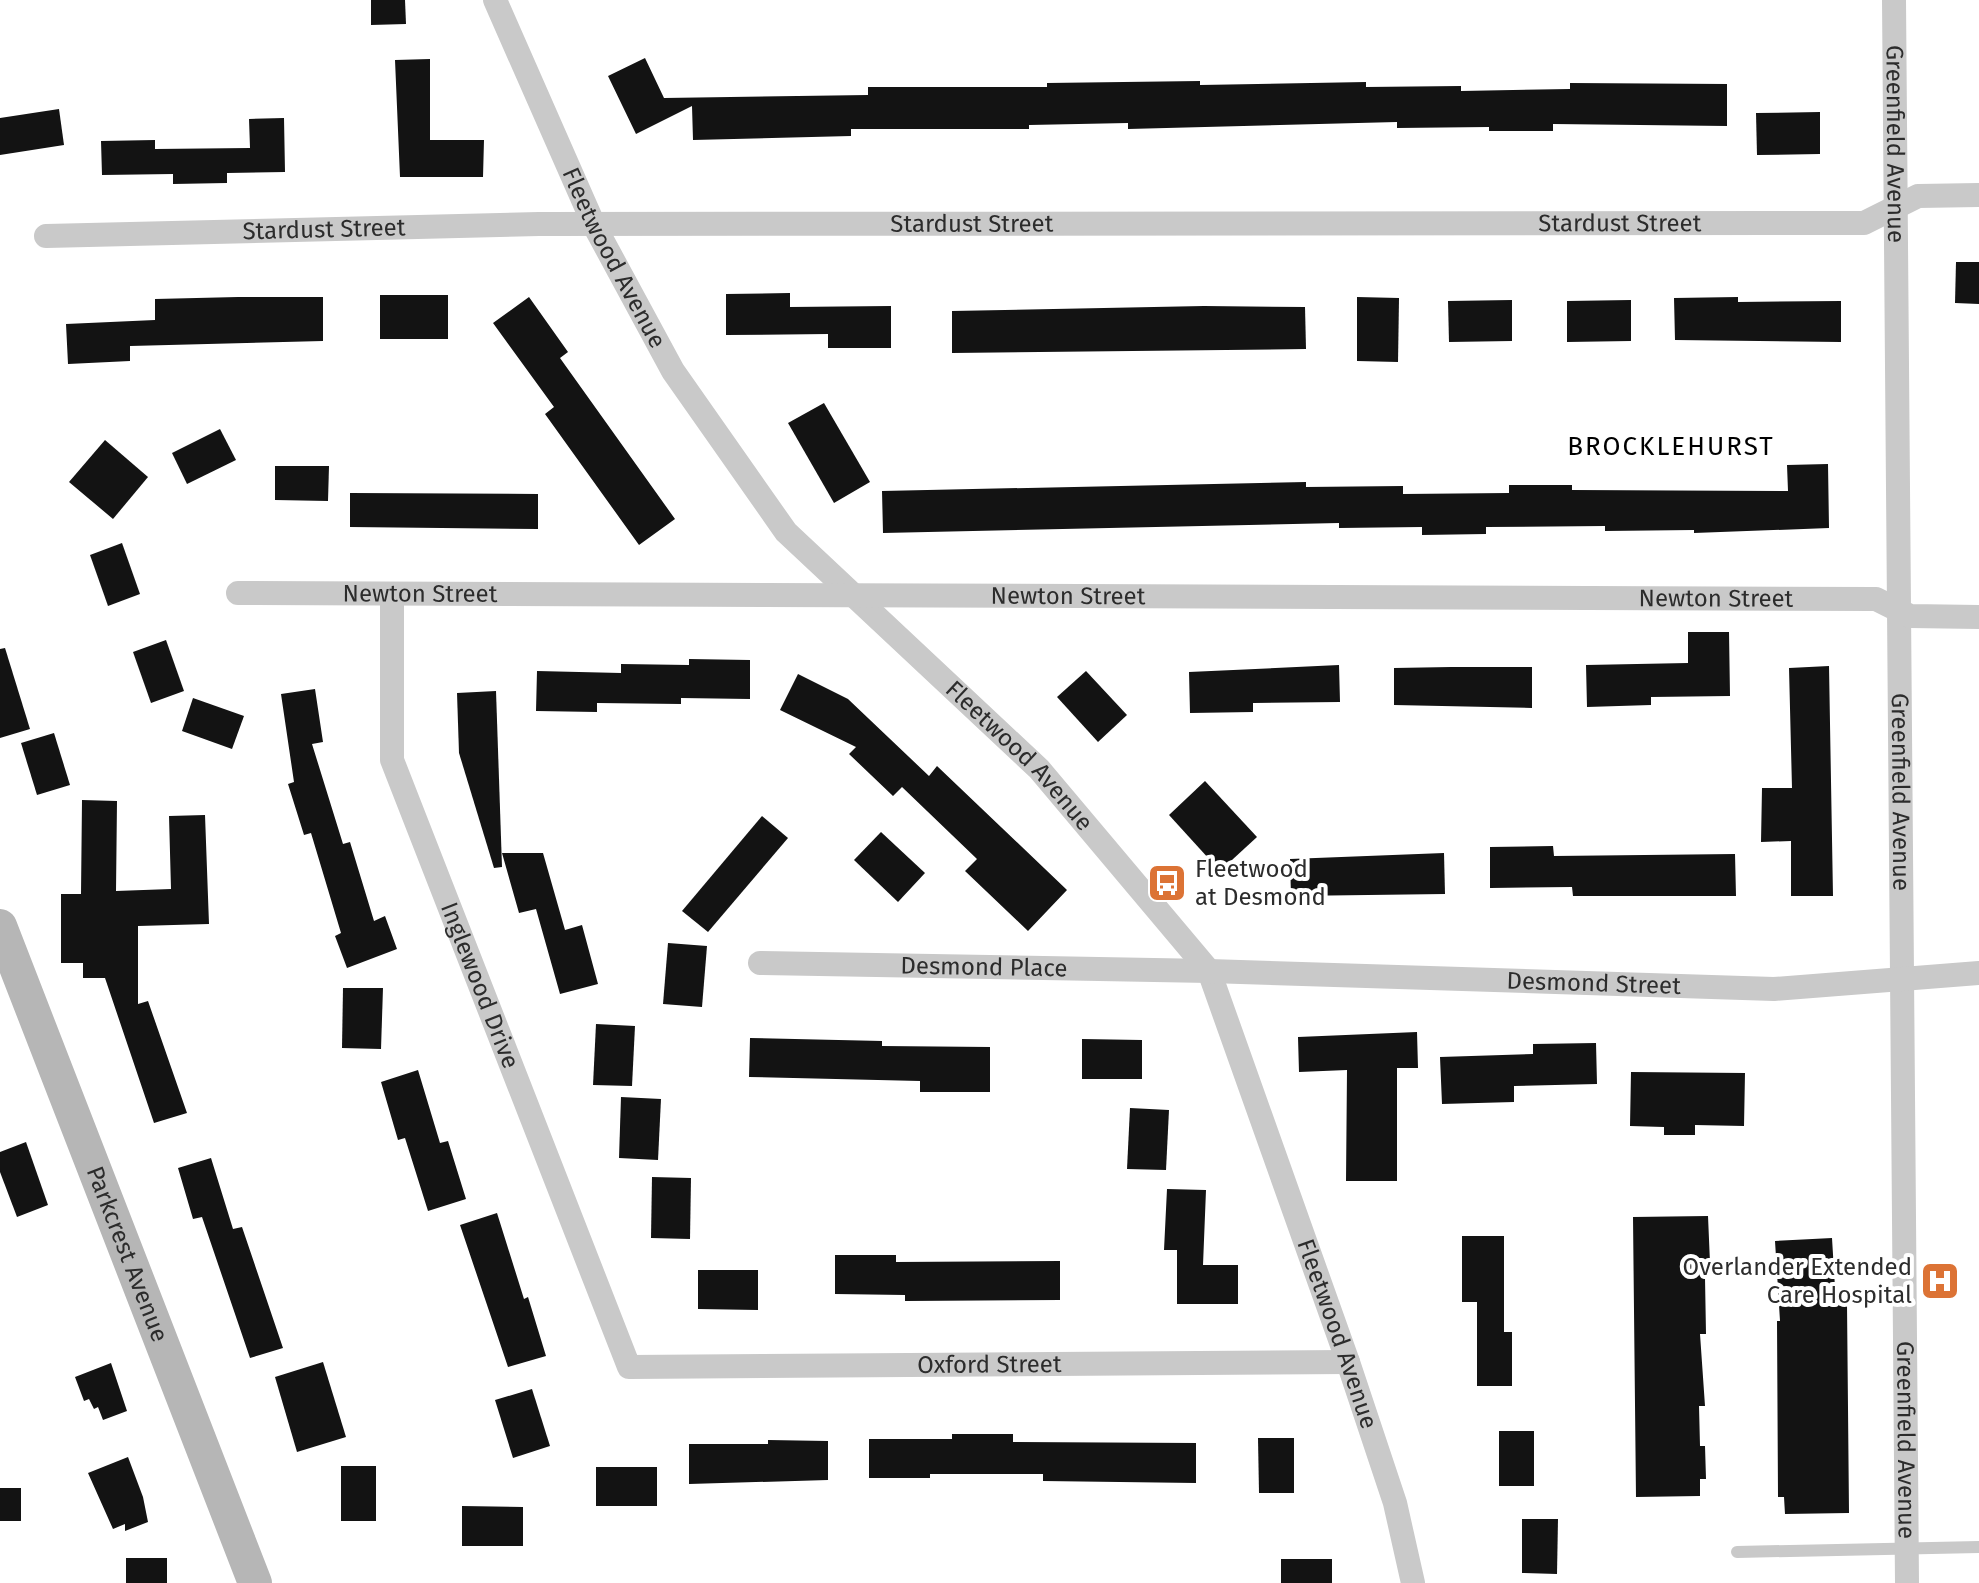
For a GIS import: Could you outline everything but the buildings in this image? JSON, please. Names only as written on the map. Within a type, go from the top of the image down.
[{"type":"street","name":"Fleetwood Avenue","points":[[495,0],[594,225],[673,371],[786,532],[1039,769],[1209,971],[1348,1362],[1395,1503],[1413,1583]]},
{"type":"street","name":"Greenfield Avenue","points":[[1894,0],[1907,1583]]},
{"type":"street","name":"Stardust Street","points":[[46,236],[594,225],[1864,223],[1918,196],[1979,195]]},
{"type":"street","name":"Newton Street","points":[[238,593],[1860,598],[1876,599],[1910,616],[1979,617]]},
{"type":"street","name":"Inglewood Drive","points":[[392,594],[392,760],[629,1367]]},
{"type":"street","name":"Parkcrest Avenue","points":[[0,926],[255,1583]]},
{"type":"street","name":"Desmond Place","points":[[760,963],[1209,971]]},
{"type":"street","name":"Desmond Street","points":[[1209,971],[1774,989],[1979,973]]},
{"type":"street","name":"Oxford Street","points":[[629,1367],[1348,1362]]},
{"type":"lane","points":[[1737,1552],[1979,1547]]},
{"type":"place","name":"Fleetwood at Desmond","points":[[1167,883]]},
{"type":"place","name":"Overlander Extended Care Hospital","points":[[1940,1281]]},
{"type":"district","name":"BROCKLEHURST","points":[[1671,446]]}]
